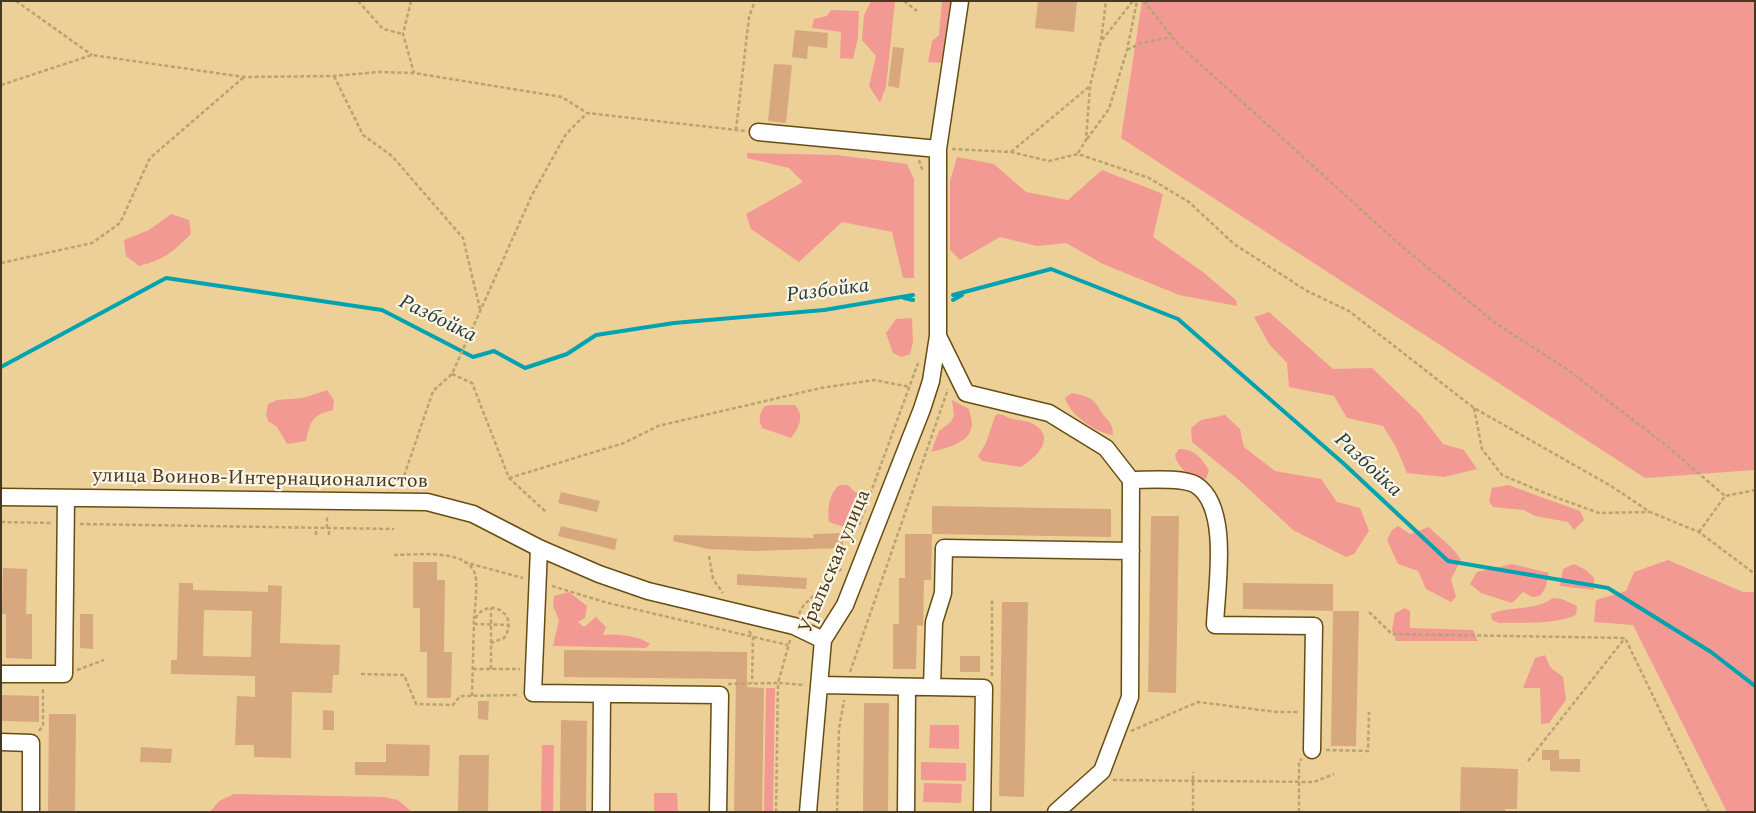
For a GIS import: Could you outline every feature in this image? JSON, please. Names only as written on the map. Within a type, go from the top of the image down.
[{"type":"street","name":"Уральская улица","points":[[808,812],[823,640],[845,606],[922,409],[931,381],[938,336],[938,150],[960,1]]},
{"type":"street","points":[[758,132],[938,150]]},
{"type":"street","points":[[938,336],[966,393],[1049,413],[1106,448],[1132,480],[1130,697],[1102,771],[1056,812]]},
{"type":"street","points":[[1132,480],[1184,481],[1196,485],[1206,495],[1214,511],[1219,530],[1215,626],[1314,626],[1312,750]]},
{"type":"street","name":"улица Воинов-Интернационалистов","points":[[1,497],[427,502],[473,514],[539,548],[599,574],[648,591],[794,626],[823,640]]},
{"type":"street","points":[[1,674],[64,674],[66,498]]},
{"type":"street","points":[[539,548],[533,693],[720,695],[718,812]]},
{"type":"street","points":[[932,687],[934,622],[943,593],[944,548],[1131,551]]},
{"type":"street","points":[[819,685],[984,688],[982,812]]},
{"type":"street","points":[[906,686],[906,812]]},
{"type":"street","points":[[601,812],[602,694]]},
{"type":"street","points":[[1,742],[32,743],[31,812]]},
{"type":"path","points":[[16,1],[92,55]]},
{"type":"path","points":[[358,1],[383,29],[403,34]]},
{"type":"path","points":[[411,1],[403,34],[414,73]]},
{"type":"path","points":[[736,130],[749,17],[755,1]]},
{"type":"path","points":[[904,1],[917,11]]},
{"type":"path","points":[[1086,140],[1090,86],[1101,41],[1106,1]]},
{"type":"path","points":[[1101,41],[1133,1]]},
{"type":"path","points":[[1078,154],[1108,109],[1127,50],[1137,1]]},
{"type":"path","points":[[1144,1],[1172,37],[1398,243],[1494,322],[1568,370],[1667,446],[1725,496]]},
{"type":"path","points":[[1127,50],[1141,43],[1172,37]]},
{"type":"path","points":[[1,85],[92,55],[244,77],[334,76],[378,72],[414,73],[562,97],[587,113],[758,132]]},
{"type":"path","points":[[334,76],[363,135],[392,156],[463,238],[480,311]]},
{"type":"path","points":[[1,262],[92,243],[120,223],[150,158],[244,77]]},
{"type":"path","points":[[1011,152],[1090,86]]},
{"type":"path","points":[[395,501],[433,391],[452,374],[532,195],[566,134],[587,113]]},
{"type":"path","points":[[938,150],[965,148],[1011,152],[1049,161],[1078,154],[1149,178],[1189,202],[1234,244],[1307,291],[1349,311],[1474,408],[1611,486],[1650,512],[1699,532],[1755,574]]},
{"type":"path","points":[[857,530],[918,361]]},
{"type":"path","points":[[837,812],[839,729],[847,686],[955,372]]},
{"type":"path","points":[[452,374],[472,383],[509,478],[546,512]]},
{"type":"path","points":[[509,478],[624,443],[658,426],[820,388],[874,380],[910,387]]},
{"type":"path","points":[[1474,408],[1482,449],[1502,474],[1552,496],[1600,513],[1650,512]]},
{"type":"path","points":[[1699,532],[1725,496],[1755,490]]},
{"type":"path","points":[[327,514],[329,535]]},
{"type":"path","points":[[1,522],[394,529]]},
{"type":"path","points":[[316,528],[316,535]]},
{"type":"path","points":[[394,555],[449,555],[464,562],[608,603],[788,645],[778,683],[776,812]]},
{"type":"path","points":[[464,562],[474,571],[476,578],[472,696]]},
{"type":"path","points":[[803,606],[844,566]]},
{"type":"path","points":[[992,598],[992,604]]},
{"type":"path","points":[[474,623],[481,611],[491,607],[502,611],[506,615],[509,625],[504,638],[491,643]]},
{"type":"path","points":[[491,607],[491,669]]},
{"type":"path","points":[[1370,612],[1392,634],[1625,638]]},
{"type":"path","points":[[474,623],[509,625]]},
{"type":"path","points":[[752,683],[753,636]]},
{"type":"path","points":[[1528,761],[1625,638]]},
{"type":"path","points":[[1625,638],[1709,812]]},
{"type":"path","points":[[64,674],[104,660]]},
{"type":"path","points":[[473,669],[534,670]]},
{"type":"path","points":[[32,743],[43,725],[43,674]]},
{"type":"path","points":[[361,674],[404,675],[416,704],[453,705],[460,696],[510,696],[533,693]]},
{"type":"path","points":[[720,695],[729,683],[819,685]]},
{"type":"path","points":[[1114,739],[1198,702],[1277,712],[1313,712]]},
{"type":"path","points":[[1312,750],[1368,751],[1368,712]]},
{"type":"path","points":[[1299,761],[1299,812]]},
{"type":"path","points":[[1193,772],[1193,812]]},
{"type":"path","points":[[1107,780],[1314,782],[1334,774]]},
{"type":"shaded area","points":[[871,1],[895,1],[886,87],[880,103],[869,86],[876,56],[862,40],[864,15]]},
{"type":"shaded area","points":[[942,1],[951,1],[941,63],[928,62],[932,41],[939,35]]},
{"type":"shaded area","points":[[1142,1],[1755,1],[1755,470],[1645,478],[1121,138]]},
{"type":"shaded area","points":[[831,10],[859,11],[858,38],[853,59],[840,58],[841,32],[812,28],[814,19],[827,16]]},
{"type":"shaded area","points":[[747,153],[837,155],[907,164],[914,179],[914,278],[903,278],[892,232],[842,222],[799,262],[751,229],[746,214],[803,182],[789,168],[747,158]]},
{"type":"shaded area","points":[[957,157],[994,164],[1026,192],[1068,200],[1102,170],[1163,194],[1153,237],[1203,272],[1236,300],[1237,306],[1179,295],[1103,264],[1066,243],[1037,246],[1000,237],[960,260],[950,250],[950,181]]},
{"type":"shaded area","points":[[171,214],[189,220],[191,234],[179,246],[162,258],[139,266],[126,256],[124,240],[149,230]]},
{"type":"shaded area","points":[[1269,312],[1333,369],[1372,368],[1420,414],[1443,444],[1464,450],[1477,469],[1444,477],[1407,473],[1396,447],[1383,426],[1347,418],[1334,396],[1289,387],[1287,363],[1269,344],[1254,317]]},
{"type":"shaded area","points":[[912,318],[913,342],[910,354],[902,357],[893,353],[886,333],[896,319]]},
{"type":"shaded area","points":[[327,390],[334,400],[333,410],[317,416],[311,423],[306,441],[287,444],[277,427],[268,421],[266,414],[268,404],[277,400],[303,398]]},
{"type":"shaded area","points":[[1072,393],[1086,396],[1098,406],[1111,424],[1113,435],[1106,434],[1092,427],[1072,411],[1065,398]]},
{"type":"shaded area","points":[[952,400],[969,409],[972,423],[970,431],[962,441],[950,447],[931,452],[939,431],[951,422],[954,416]]},
{"type":"shaded area","points":[[795,405],[798,409],[800,422],[791,438],[762,428],[760,422],[761,411],[765,406]]},
{"type":"shaded area","points":[[998,414],[1032,423],[1041,430],[1044,436],[1044,442],[1037,454],[1021,467],[982,461],[978,456],[986,443],[995,416]]},
{"type":"shaded area","points":[[1225,415],[1240,429],[1244,447],[1275,471],[1321,479],[1337,502],[1360,508],[1369,531],[1354,554],[1346,557],[1293,530],[1240,481],[1192,442],[1191,428],[1201,420]]},
{"type":"shaded area","points":[[1179,449],[1193,452],[1200,458],[1209,470],[1206,479],[1196,480],[1183,469],[1175,455]]},
{"type":"shaded area","points":[[840,485],[848,485],[855,492],[865,493],[855,523],[847,528],[829,522],[828,512],[831,497]]},
{"type":"shaded area","points":[[1508,485],[1580,511],[1584,520],[1574,530],[1568,522],[1535,516],[1524,510],[1493,507],[1489,501],[1492,488]]},
{"type":"shaded area","points":[[1398,526],[1410,534],[1429,527],[1458,555],[1461,560],[1451,579],[1456,597],[1451,602],[1426,589],[1418,571],[1398,564],[1387,540],[1392,530]]},
{"type":"shaded area","points":[[1668,560],[1743,592],[1755,592],[1755,812],[1727,812],[1633,625],[1594,622],[1596,600],[1626,591],[1634,572]]},
{"type":"shaded area","points":[[1512,564],[1549,573],[1545,589],[1540,596],[1532,597],[1523,592],[1512,603],[1481,593],[1470,584],[1477,572]]},
{"type":"shaded area","points":[[1574,564],[1586,570],[1594,578],[1594,590],[1560,586],[1563,569]]},
{"type":"shaded area","points":[[569,592],[587,606],[585,618],[578,622],[584,627],[596,617],[606,627],[603,635],[634,637],[650,644],[646,648],[553,646],[559,620],[553,606],[554,596]]},
{"type":"shaded area","points":[[1553,598],[1562,599],[1577,606],[1576,615],[1558,620],[1538,622],[1499,623],[1492,620],[1491,614],[1499,611],[1530,607]]},
{"type":"shaded area","points":[[1405,608],[1410,611],[1410,628],[1473,630],[1478,641],[1396,641],[1392,630],[1395,613]]},
{"type":"shaded area","points":[[1545,655],[1550,667],[1563,677],[1566,700],[1549,723],[1541,724],[1540,688],[1523,688],[1535,658]]},
{"type":"shaded area","points":[[766,688],[775,688],[773,812],[764,812]]},
{"type":"shaded area","points":[[930,725],[959,725],[959,749],[929,748]]},
{"type":"shaded area","points":[[542,745],[554,745],[553,812],[541,812]]},
{"type":"shaded area","points":[[921,762],[966,763],[966,781],[921,780]]},
{"type":"shaded area","points":[[924,783],[962,784],[961,803],[923,802]]},
{"type":"shaded area","points":[[654,793],[677,793],[678,812],[654,812]]},
{"type":"shaded area","points":[[234,794],[384,797],[398,800],[412,812],[210,812],[219,801]]},
{"type":"building","points":[[1038,1],[1077,1],[1074,32],[1035,28]]},
{"type":"building","points":[[795,30],[828,33],[827,48],[808,46],[807,59],[792,57]]},
{"type":"building","points":[[893,47],[904,48],[899,88],[888,86]]},
{"type":"building","points":[[774,64],[792,65],[786,123],[768,121]]},
{"type":"building","points":[[561,492],[600,501],[597,512],[558,503]]},
{"type":"building","points":[[932,506],[1111,509],[1111,537],[932,534]]},
{"type":"building","points":[[1151,516],[1179,516],[1176,693],[1148,692]]},
{"type":"building","points":[[561,526],[617,539],[615,550],[558,536]]},
{"type":"building","points":[[843,533],[843,548],[754,551],[708,549],[673,541],[674,535],[814,538],[813,534]]},
{"type":"building","points":[[905,534],[932,534],[931,580],[924,580],[923,626],[917,625],[916,669],[893,669],[893,624],[899,624],[899,578],[905,578]]},
{"type":"building","points":[[413,562],[437,562],[437,580],[445,580],[444,652],[452,652],[451,698],[427,698],[427,652],[420,652],[420,608],[413,608]]},
{"type":"building","points":[[3,568],[27,569],[26,614],[32,614],[32,659],[6,658],[6,614],[2,614]]},
{"type":"building","points":[[737,574],[807,578],[806,589],[737,585]]},
{"type":"building","points":[[179,583],[193,583],[193,590],[268,592],[268,585],[282,586],[280,643],[340,645],[339,675],[333,675],[332,693],[292,692],[291,758],[254,757],[254,745],[235,745],[237,696],[255,697],[255,676],[171,674],[171,660],[177,660]],"holes":[[[204,610],[252,611],[251,657],[203,656]]]},
{"type":"building","points":[[1243,583],[1333,584],[1333,611],[1243,609]]},
{"type":"building","points":[[1002,602],[1028,602],[1024,797],[999,796]]},
{"type":"building","points":[[1333,611],[1359,611],[1356,746],[1331,746]]},
{"type":"building","points":[[80,614],[93,614],[93,649],[80,648]]},
{"type":"building","points":[[564,650],[747,652],[747,687],[764,688],[762,812],[734,812],[736,679],[564,677]]},
{"type":"building","points":[[960,656],[980,656],[980,672],[960,672]]},
{"type":"building","points":[[1,695],[39,696],[39,722],[1,721]]},
{"type":"building","points":[[478,701],[489,701],[488,720],[478,719]]},
{"type":"building","points":[[864,703],[889,703],[888,812],[863,812]]},
{"type":"building","points":[[323,710],[334,711],[334,730],[323,730]]},
{"type":"building","points":[[49,714],[76,714],[75,812],[48,812]]},
{"type":"building","points":[[561,720],[587,721],[586,812],[560,812]]},
{"type":"building","points":[[386,744],[430,745],[429,776],[355,775],[355,762],[386,762]]},
{"type":"building","points":[[141,747],[172,749],[171,763],[140,762]]},
{"type":"building","points":[[1542,750],[1559,750],[1559,759],[1580,759],[1580,772],[1550,771],[1550,760],[1542,760]]},
{"type":"building","points":[[459,755],[489,755],[488,812],[458,812]]},
{"type":"building","points":[[1461,767],[1518,769],[1517,809],[1505,809],[1505,812],[1460,812]]},
{"type":"waterway","name":"Разбойка","points":[[953,295],[1051,269],[1178,319],[1343,463],[1448,561],[1608,588],[1711,652],[1755,686]]},
{"type":"waterway","name":"Разбойка","points":[[1,367],[166,278],[382,310],[473,357],[494,351],[525,368],[567,354],[596,335],[674,323],[824,310],[913,295]]},
{"type":"waterway","name":"Разбойка","points":[[953,300],[962,295]]},
{"type":"waterway","name":"Разбойка","points":[[904,298],[913,300]]}]
